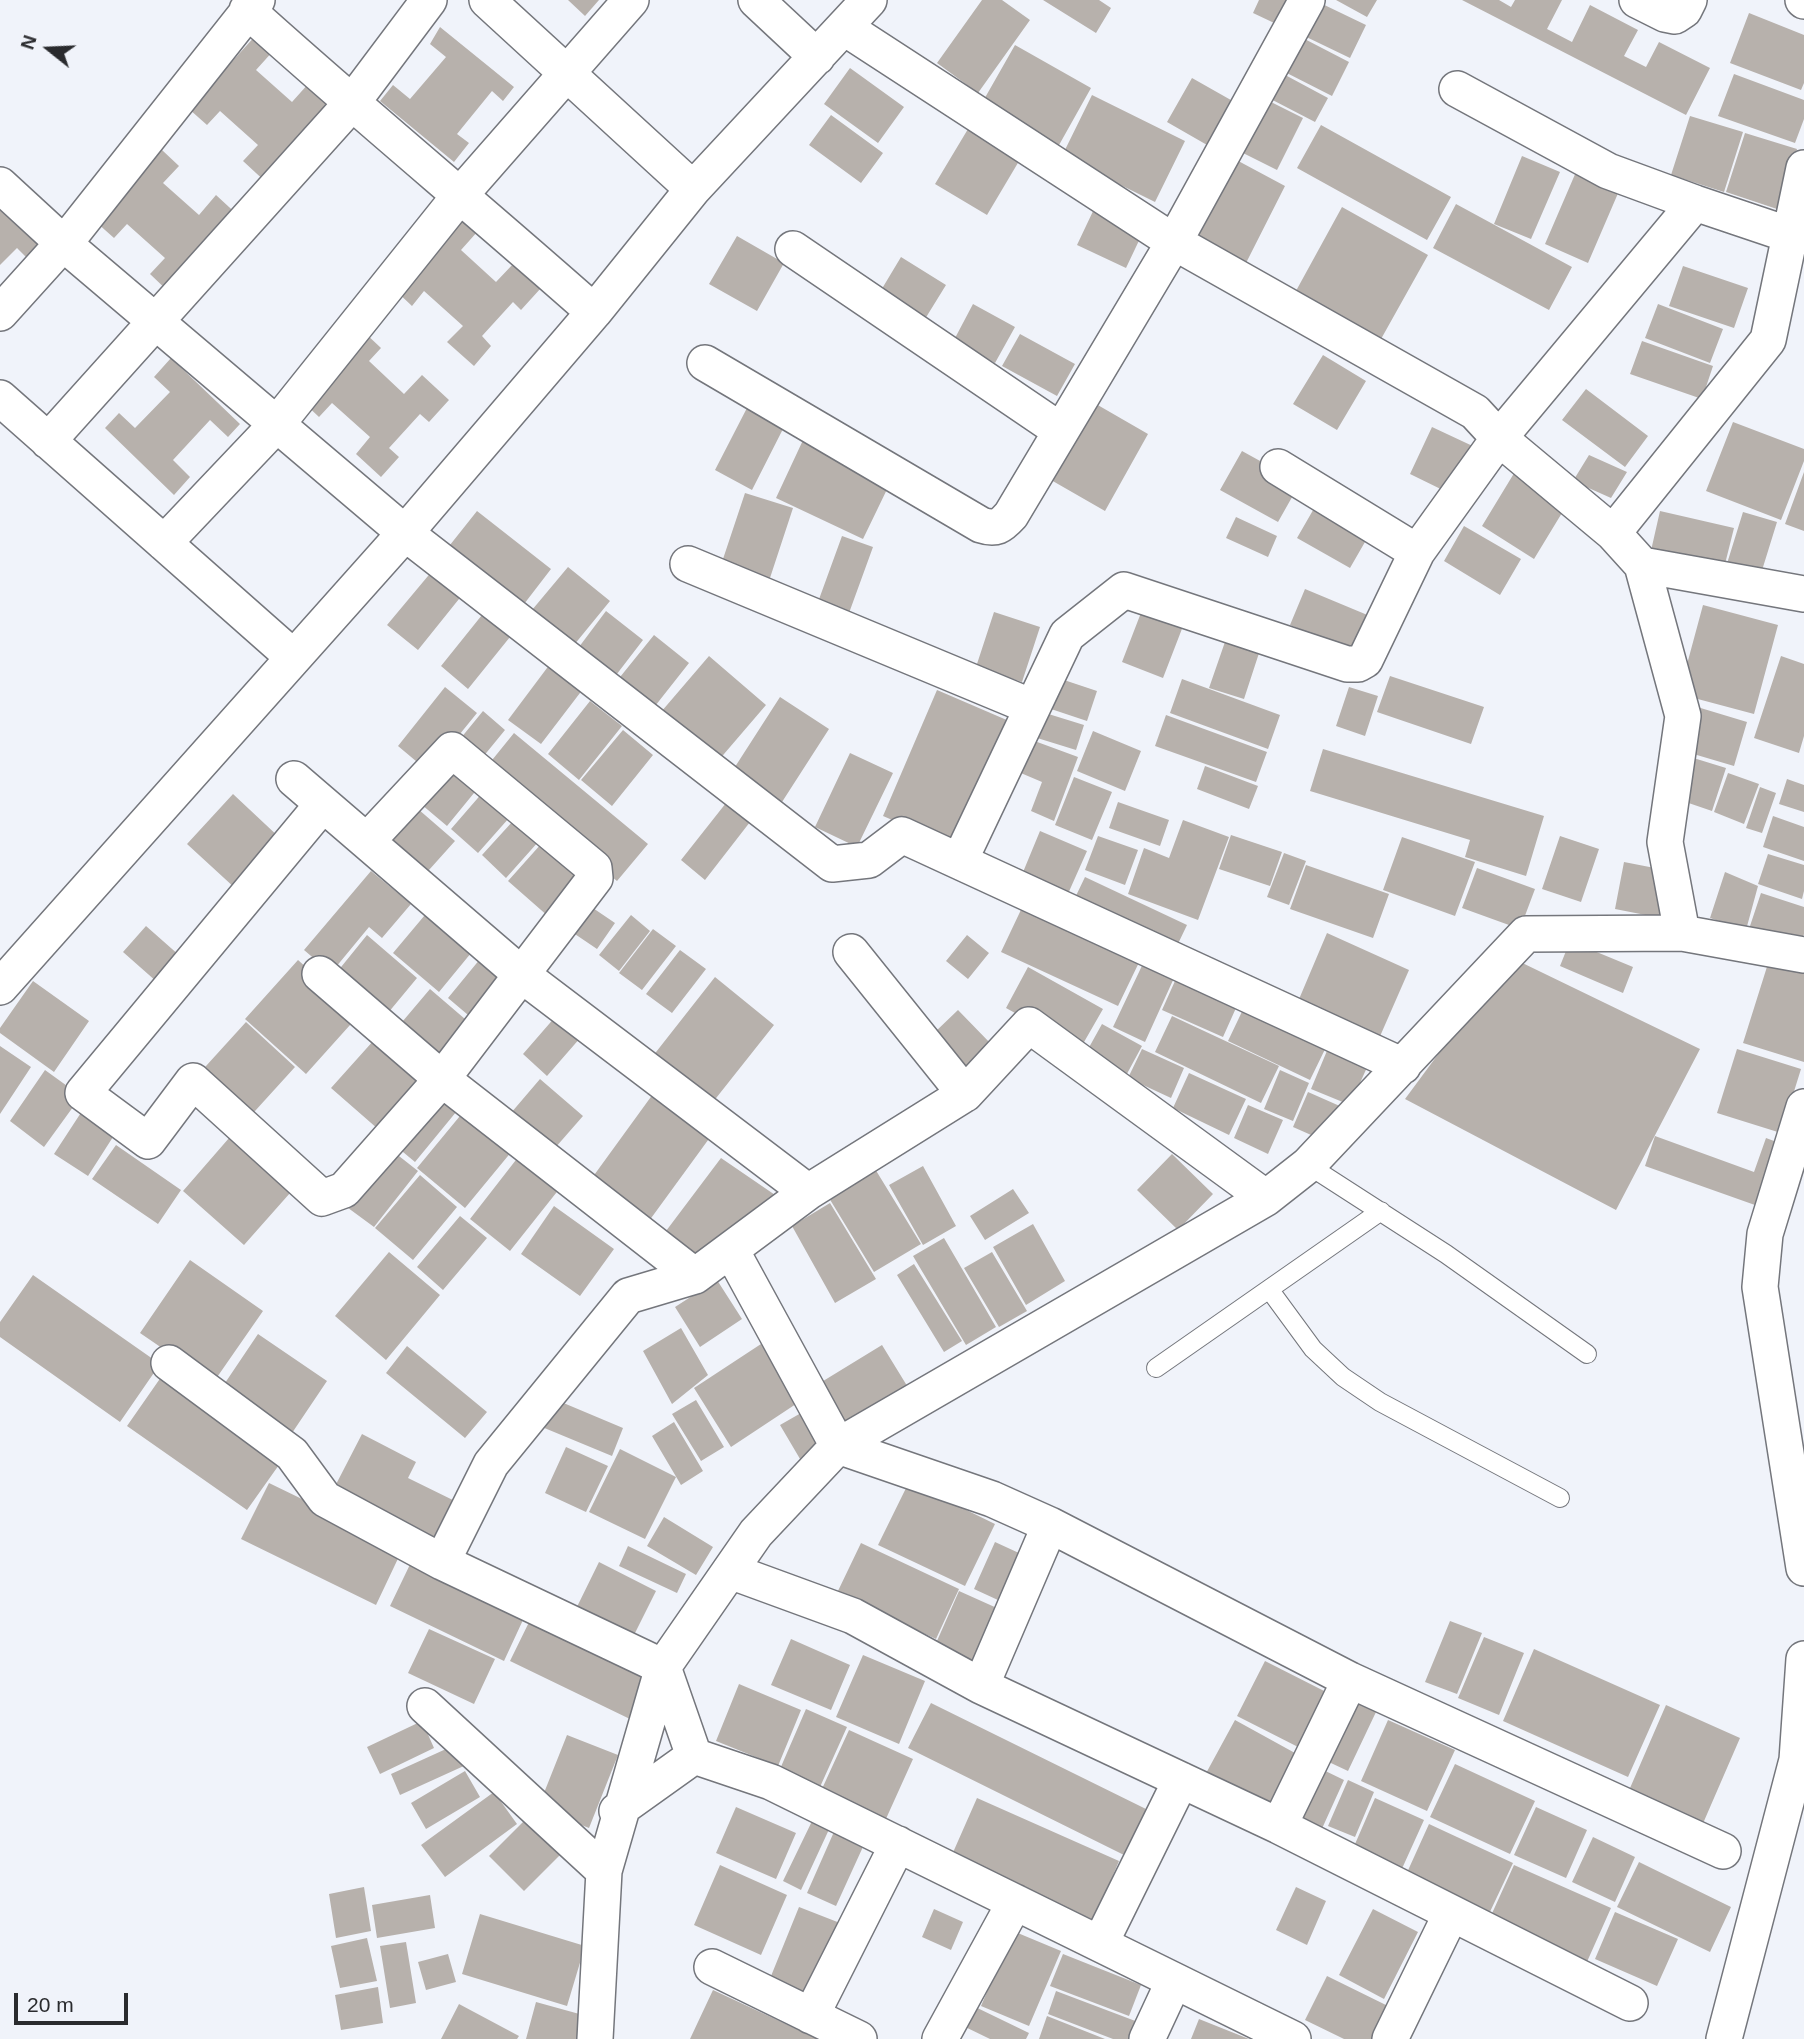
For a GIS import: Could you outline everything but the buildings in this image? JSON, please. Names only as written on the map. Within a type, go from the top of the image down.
[{"type":"street","points":[[48,441],[351,104],[429,0]]},
{"type":"street","points":[[486,0],[693,188]]},
{"type":"street","points":[[164,543],[276,424],[461,194],[631,0]]},
{"type":"street","points":[[756,0],[817,57]]},
{"type":"street","points":[[0,987],[405,533],[594,312],[693,188],[869,0]]},
{"type":"street","points":[[705,363],[981,525],[992,528],[1002,525],[1011,515],[1174,242],[1307,0]]},
{"type":"street","points":[[1637,0],[1675,16],[1684,10],[1689,0]]},
{"type":"street","points":[[0,313],[63,243],[252,5],[351,104],[461,194],[594,312]]},
{"type":"street","points":[[845,28],[1174,242],[1475,412],[1499,438],[1613,533],[1642,565],[1684,716],[1665,842],[1682,933]]},
{"type":"street","points":[[1457,89],[1608,171],[1790,235]]},
{"type":"street","points":[[1613,533],[1768,340],[1804,168]]},
{"type":"street","points":[[0,185],[63,243],[405,533],[832,864],[869,860],[902,835],[1403,1066]]},
{"type":"street","points":[[960,860],[1067,635],[1124,590],[1347,664],[1358,664],[1365,660],[1417,552],[1499,438],[1695,203]]},
{"type":"street","points":[[793,249],[1062,431]]},
{"type":"street","points":[[0,398],[293,657]]},
{"type":"street","points":[[1278,467],[1417,552]]},
{"type":"street","points":[[688,564],[1032,707]]},
{"type":"street","points":[[1642,565],[1804,594]]},
{"type":"street","points":[[323,804],[83,1093],[148,1141],[193,1081],[322,1198],[344,1190],[442,1079],[595,878],[594,868],[452,750],[367,841]]},
{"type":"street","points":[[294,779],[522,975],[808,1192]]},
{"type":"street","points":[[595,2039],[604,1871],[663,1667],[756,1533],[838,1446],[1266,1198],[1308,1165],[1526,934],[1682,933],[1804,956]]},
{"type":"street","points":[[851,952],[965,1094]]},
{"type":"street","points":[[320,974],[442,1079],[695,1276]]},
{"type":"street","points":[[443,1562],[491,1464],[628,1296],[695,1276],[808,1192],[965,1094],[1029,1025],[1266,1198]]},
{"type":"street","points":[[1804,1107],[1765,1234],[1760,1287],[1804,1568]]},
{"type":"street","points":[[731,1250],[838,1446],[992,1499],[1050,1525],[1350,1680],[1723,1851]]},
{"type":"street","points":[[169,1363],[292,1454],[324,1499],[443,1562],[663,1667],[694,1756]]},
{"type":"street","points":[[981,1686],[1050,1525]]},
{"type":"street","points":[[730,1571],[853,1616],[981,1686],[1279,1826],[1630,2003]]},
{"type":"street","points":[[1724,2039],[1797,1760],[1804,1659]]},
{"type":"street","points":[[1279,1826],[1350,1680]]},
{"type":"street","points":[[425,1706],[604,1871]]},
{"type":"street","points":[[572,1840],[623,1808],[694,1756]]},
{"type":"street","points":[[694,1756],[771,1782],[1293,2039]]},
{"type":"street","points":[[1100,1944],[1181,1780]]},
{"type":"street","points":[[811,2016],[898,1844]]},
{"type":"street","points":[[940,2039],[1015,1902]]},
{"type":"street","points":[[1390,2039],[1451,1914]]},
{"type":"street","points":[[712,1967],[859,2039]]},
{"type":"street","points":[[1147,2039],[1174,1981]]},
{"type":"lane","points":[[1308,1165],[1446,1254],[1587,1354]]},
{"type":"lane","points":[[1156,1368],[1381,1211]]},
{"type":"lane","points":[[1269,1289],[1313,1349],[1343,1377],[1380,1402],[1560,1498]]}]
